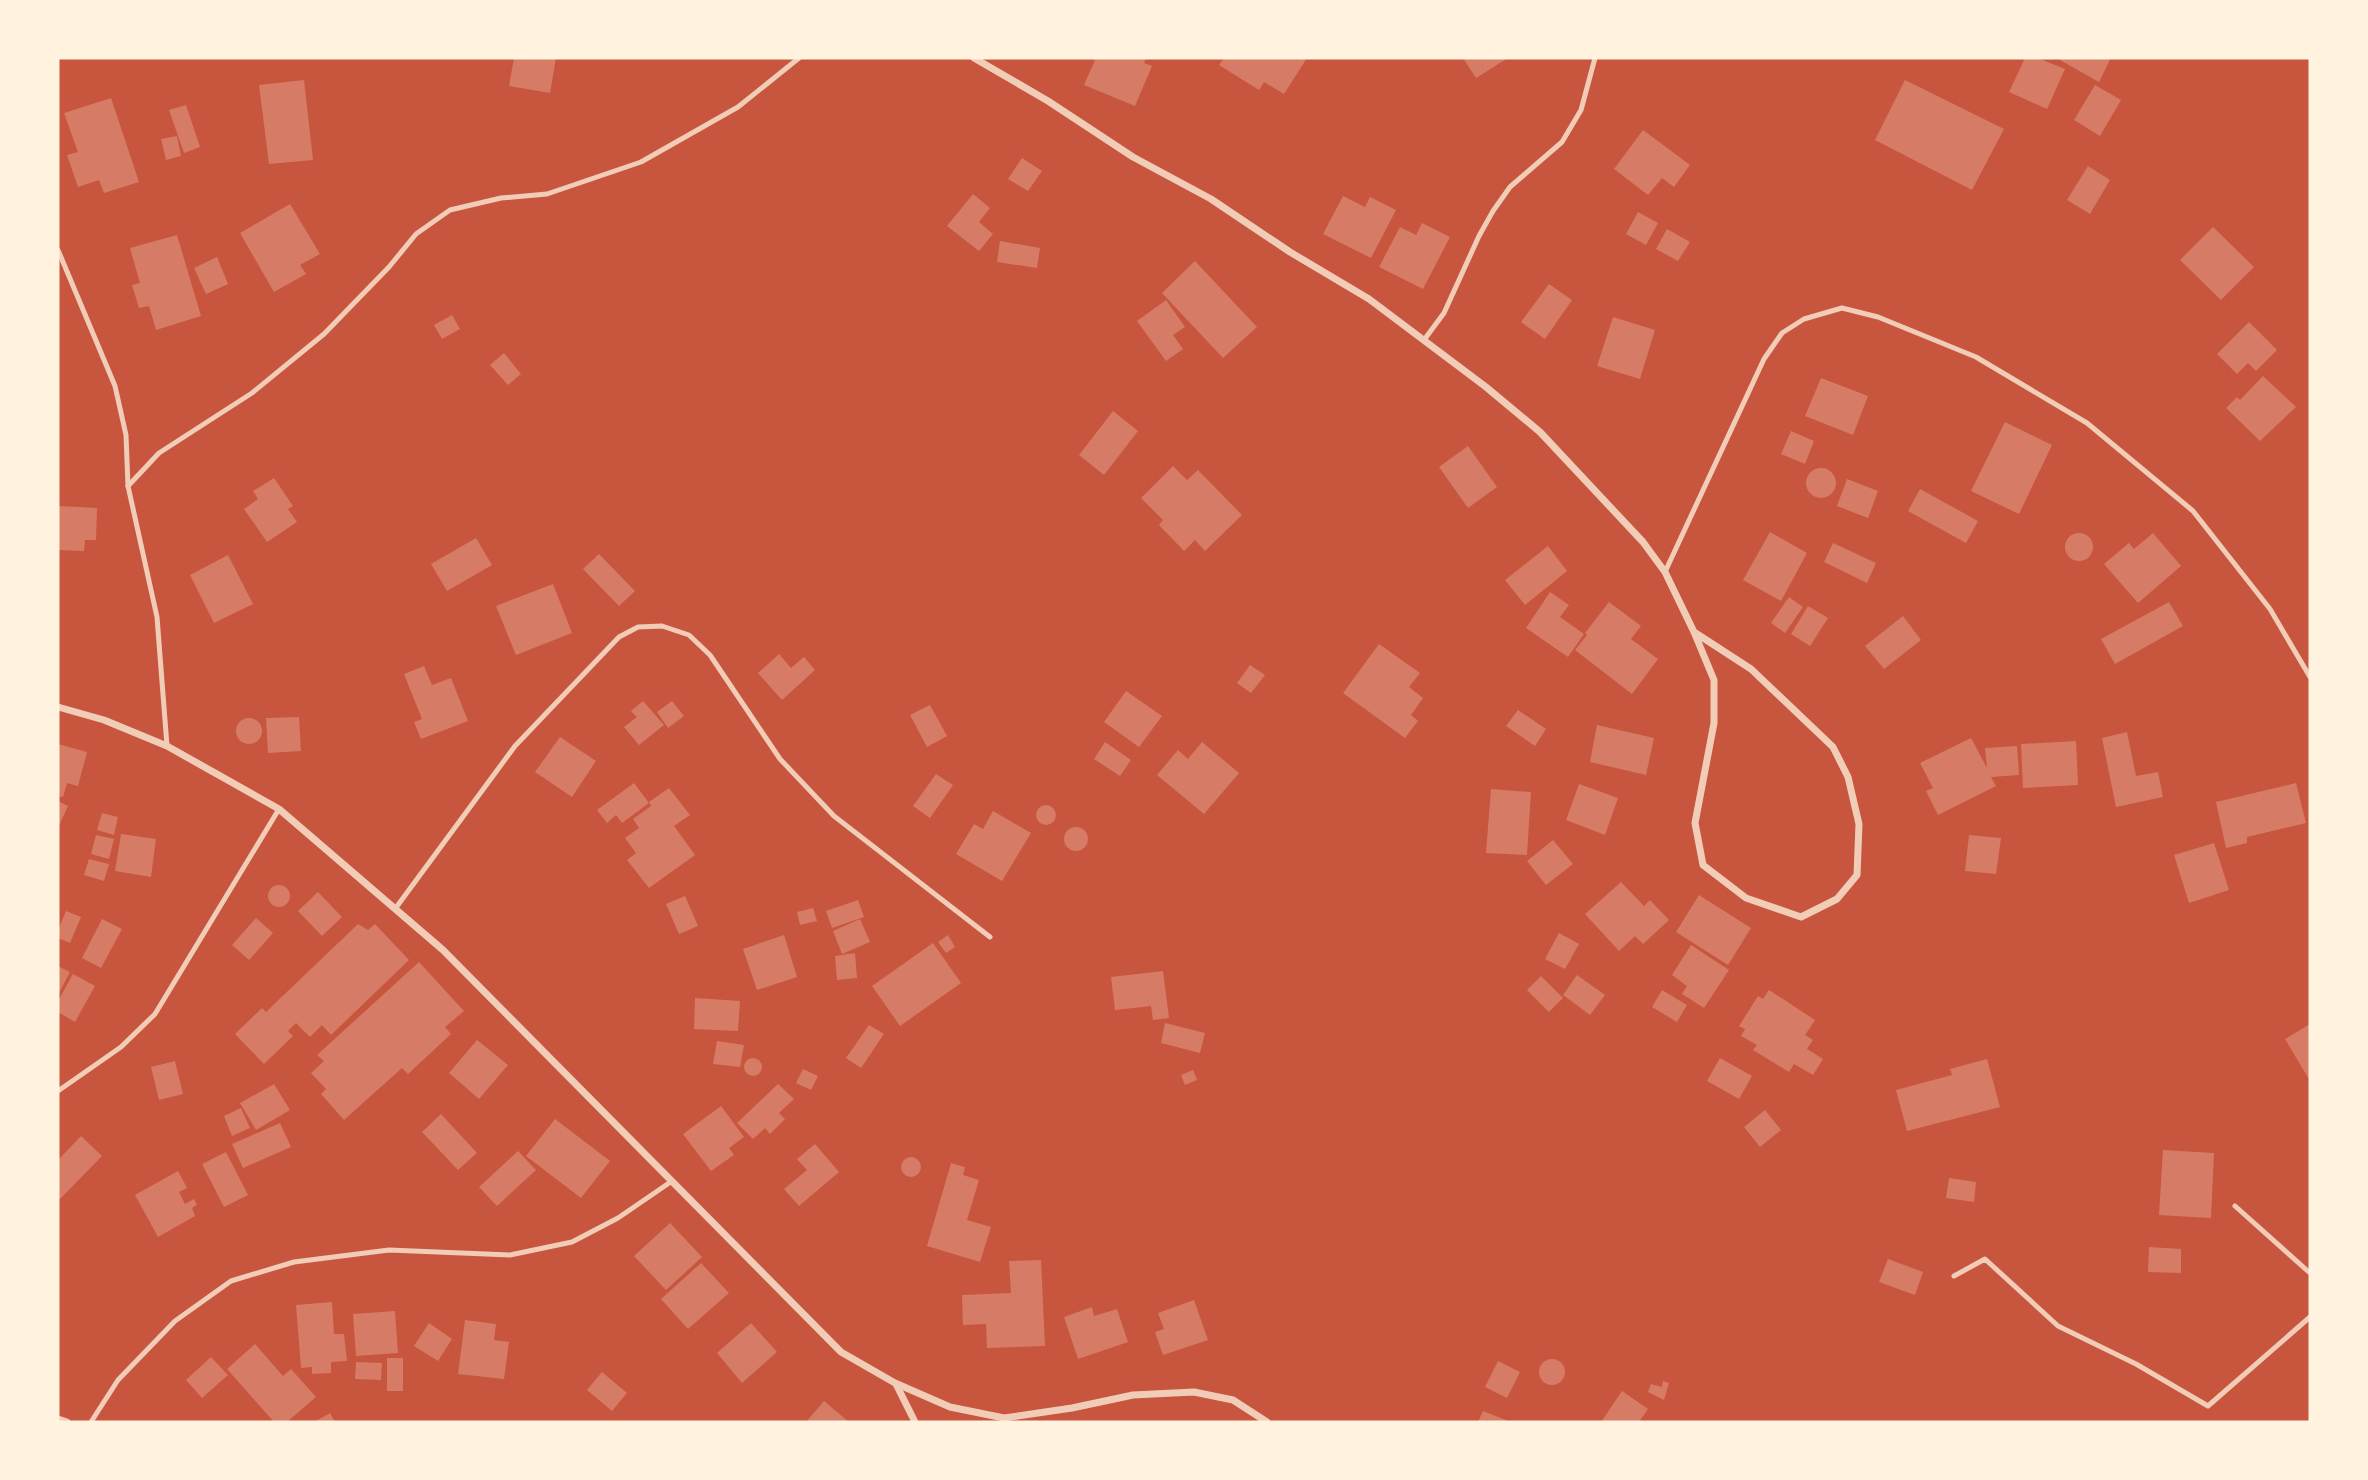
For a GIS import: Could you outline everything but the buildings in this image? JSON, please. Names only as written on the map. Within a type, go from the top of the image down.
[{"type":"street","points":[[974,58],[1048,101],[1133,157],[1211,199],[1290,252],[1369,299],[1486,387],[1540,432],[1643,542],[1665,572],[1714,680],[1714,723],[1695,822],[1703,865],[1746,898],[1801,917],[1837,899],[1857,876],[1859,824],[1847,778],[1833,747],[1751,669],[1694,632]]},
{"type":"street","points":[[58,707],[104,720],[167,746],[279,809],[443,950],[841,1352],[895,1383],[950,1407],[1004,1418],[1133,1395],[1194,1392],[1233,1400],[1268,1422]]},
{"type":"street","points":[[895,1383],[915,1422]]},
{"type":"street","points":[[58,1419],[67,1422]]},
{"type":"lane","points":[[128,486],[159,453],[251,393],[324,334],[389,267],[416,234],[450,211],[501,198],[547,194],[641,162],[738,107],[799,58]]},
{"type":"lane","points":[[1424,340],[1444,313],[1479,236],[1510,187],[1562,142],[1581,110],[1595,58]]},
{"type":"lane","points":[[58,250],[115,386],[126,435],[128,486],[157,617],[167,746]]},
{"type":"lane","points":[[1665,572],[1764,359],[1782,333],[1804,319],[1842,309],[1878,317],[1976,357],[2087,424],[2193,511],[2270,609],[2310,677]]},
{"type":"lane","points":[[396,909],[515,746],[619,637],[638,628],[662,626],[689,635],[710,655],[779,760],[834,816],[990,937]]},
{"type":"lane","points":[[58,1091],[121,1047],[155,1014],[279,809]]},
{"type":"lane","points":[[91,1422],[118,1380],[175,1321],[231,1281],[294,1262],[389,1250],[510,1255],[572,1242],[618,1218],[672,1181]]},
{"type":"lane","points":[[2235,1206],[2310,1273]]},
{"type":"lane","points":[[1954,1276],[1985,1259],[2058,1326],[2136,1364],[2208,1406],[2310,1317]]}]
